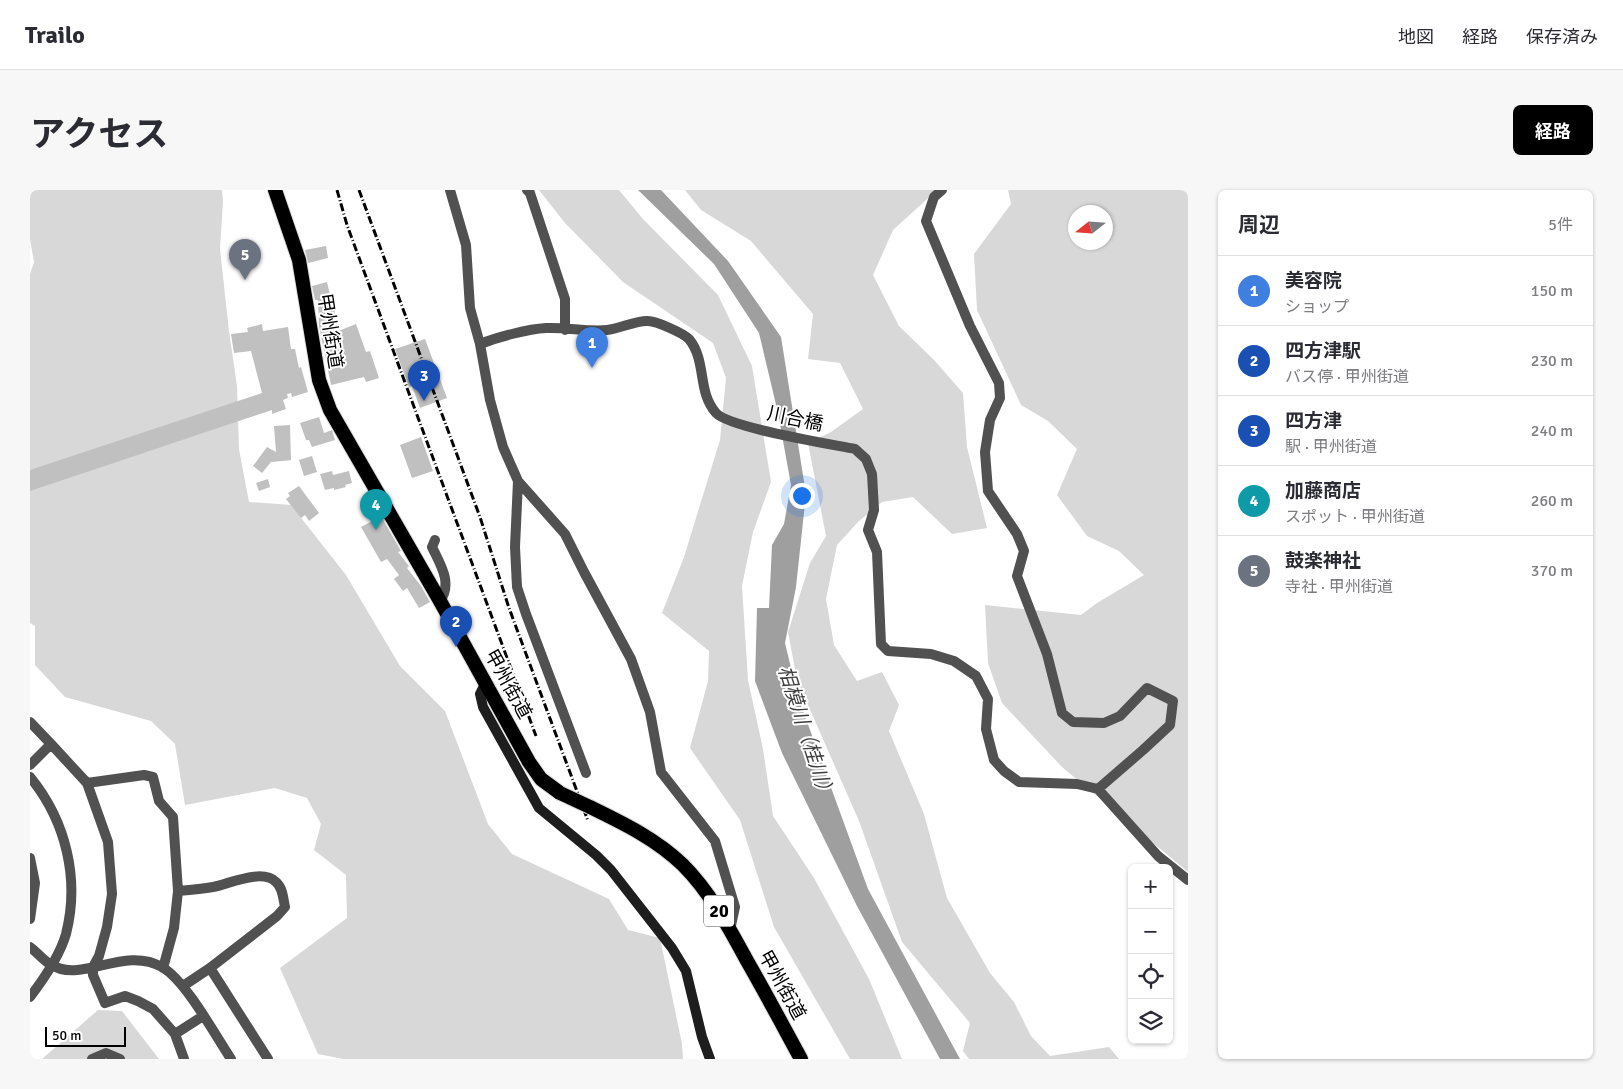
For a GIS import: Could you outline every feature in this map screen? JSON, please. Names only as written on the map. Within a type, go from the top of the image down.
[{"type":"highway","name":"甲州街道","points":[[275,190],[299,260],[306,293],[313,349],[324,396],[346,439],[440,601],[535,771],[549,786],[560,793],[643,834],[682,865],[712,899],[801,1059]]},
{"type":"main road","points":[[486,682],[480,694],[483,707],[540,808],[596,855],[610,870],[672,948],[686,971],[693,993],[702,1037],[710,1059]]},
{"type":"street","points":[[450,190],[466,246],[470,308],[480,344],[490,400],[503,447],[518,482],[566,534],[584,572],[631,659],[650,712],[661,772],[715,841],[735,907],[730,930]]},
{"type":"street","points":[[528,190],[565,299],[565,330]]},
{"type":"street","points":[[942,190],[934,197],[926,221],[970,326],[999,383],[1000,398],[990,420],[985,452],[988,491],[1017,534],[1024,551],[1017,576],[1047,654],[1062,713],[1073,722],[1104,723],[1120,716],[1147,688],[1173,701],[1170,725],[1098,789],[1158,856],[1188,880]]},
{"type":"street","name":"川合橋","points":[[480,344],[498,337],[546,328],[608,330],[647,320],[687,337],[698,352],[705,393],[716,414],[742,426],[855,449],[866,460],[872,474],[874,510],[868,530],[877,552],[881,644],[888,651],[931,654],[954,661],[976,676],[988,699],[986,729],[994,760],[1004,771],[1019,782],[1077,784],[1098,789]]},
{"type":"street","points":[[518,482],[517,587],[586,773]]},
{"type":"street","points":[[435,540],[432,547],[446,578],[446,589],[440,601]]},
{"type":"street","points":[[30,722],[87,783],[108,842],[112,894],[107,927],[99,956],[93,967],[93,975],[105,1003],[125,996],[138,1001],[152,1010],[166,1022],[175,1034],[184,1059]]},
{"type":"street","points":[[30,765],[51,744]]},
{"type":"street","points":[[87,783],[144,775],[153,778],[159,801],[173,817],[178,891],[174,928],[164,968]]},
{"type":"street","points":[[30,997],[51,965],[65,936],[72,902],[70,866],[63,834],[54,813],[31,780]]},
{"type":"street","points":[[30,919],[35,883],[31,862]]},
{"type":"street","points":[[178,891],[214,887],[247,877],[263,876],[276,880],[282,892],[285,907],[277,916],[210,968],[183,986]]},
{"type":"street","points":[[30,946],[51,965],[71,970],[82,970],[119,961],[137,959],[164,968],[183,986],[231,1059]]},
{"type":"street","points":[[210,968],[268,1059]]},
{"type":"street","points":[[175,1034],[202,1016]]},
{"type":"street","points":[[92,1059],[106,1053],[120,1059]]},
{"type":"shaded area","points":[[30,190],[222,190],[220,249],[237,386],[239,449],[249,502],[291,505],[346,575],[400,666],[445,711],[488,824],[512,854],[609,899],[628,930],[660,938],[682,1044],[683,1059],[343,1059],[318,1054],[280,968],[347,918],[346,875],[314,850],[321,824],[307,798],[275,788],[185,805],[175,744],[151,721],[65,697],[35,665],[35,626],[30,623],[30,274],[34,262],[30,239]]},
{"type":"shaded area","points":[[539,190],[619,190],[643,219],[718,295],[752,366],[771,482],[753,532],[742,586],[748,680],[763,749],[773,816],[814,878],[869,979],[902,1059],[850,1059],[774,927],[740,820],[690,748],[708,681],[709,651],[662,613],[684,557],[720,440],[726,378],[713,343],[623,282],[565,223]]},
{"type":"shaded area","points":[[685,190],[937,190],[893,230],[873,275],[899,326],[935,361],[963,393],[967,447],[987,528],[952,534],[913,497],[882,502],[858,522],[837,545],[826,599],[834,645],[857,681],[882,672],[899,705],[889,731],[924,814],[947,898],[990,973],[1014,1002],[1031,1036],[1050,1056],[1109,1047],[1119,1059],[969,1059],[963,1051],[970,1023],[902,942],[859,821],[797,680],[788,632],[810,563],[826,536],[808,443],[831,432],[863,409],[840,363],[808,359],[813,314],[751,241],[701,210]]},
{"type":"shaded area","points":[[1008,190],[1188,190],[1188,872],[1062,767],[1002,703],[988,663],[985,605],[1081,615],[1097,603],[1144,575],[1119,551],[1087,536],[1057,495],[1077,449],[1048,421],[1021,405],[977,310],[974,254],[1011,204]]},
{"type":"shaded area","points":[[98,1010],[122,1011],[159,1059],[42,1059]]},
{"type":"water","name":"相模川（桂川）","points":[[638,190],[661,190],[728,261],[781,337],[806,494],[796,587],[785,643],[798,697],[868,889],[960,1059],[940,1059],[857,906],[782,753],[755,681],[757,608],[769,608],[772,545],[784,524],[791,485],[778,413],[759,333],[714,264]]},
{"type":"building","points":[[326,246],[328,258],[308,263],[305,250]]},
{"type":"building","points":[[327,282],[331,299],[334,299],[336,332],[356,324],[366,352],[370,351],[379,378],[366,382],[364,377],[331,385],[319,326],[318,300],[315,300],[312,286]]},
{"type":"building","points":[[262,324],[263,331],[288,327],[291,349],[295,349],[299,368],[301,367],[308,392],[292,397],[291,393],[287,394],[288,398],[283,400],[286,409],[272,414],[272,410],[30,491],[30,470],[262,393],[251,351],[234,353],[231,334],[248,332],[247,328]]},
{"type":"building","points":[[425,339],[447,398],[420,408],[412,386],[409,387],[395,349]]},
{"type":"building","points":[[319,417],[324,433],[332,430],[335,440],[312,447],[309,440],[306,440],[300,423]]},
{"type":"building","points":[[290,425],[291,460],[293,460],[271,462],[262,473],[253,466],[267,447],[276,452],[274,426]]},
{"type":"building","points":[[421,437],[433,471],[412,478],[400,445]]},
{"type":"building","points":[[312,456],[317,472],[304,476],[299,460]]},
{"type":"building","points":[[332,471],[333,475],[349,471],[352,483],[345,485],[346,487],[325,490],[320,474]]},
{"type":"building","points":[[268,479],[270,487],[259,491],[256,483]]},
{"type":"building","points":[[299,486],[319,513],[309,521],[305,515],[301,518],[286,499],[290,496],[288,493]]},
{"type":"building","points":[[381,516],[401,551],[398,552],[409,566],[407,568],[421,586],[430,602],[419,608],[407,588],[403,591],[394,579],[399,575],[387,559],[381,562],[361,527]]},
{"type":"railway","points":[[337,190],[347,225],[536,736]]},
{"type":"railway","points":[[359,190],[480,517],[509,608],[588,821]]},
{"type":"place","name":"鼓楽神社","points":[[245,280]]},
{"type":"place","name":"美容院","points":[[592,368]]},
{"type":"place","name":"四方津","points":[[424,401]]},
{"type":"place","name":"加藤商店","points":[[376,530]]},
{"type":"place","name":"四方津駅","points":[[456,647]]}]
